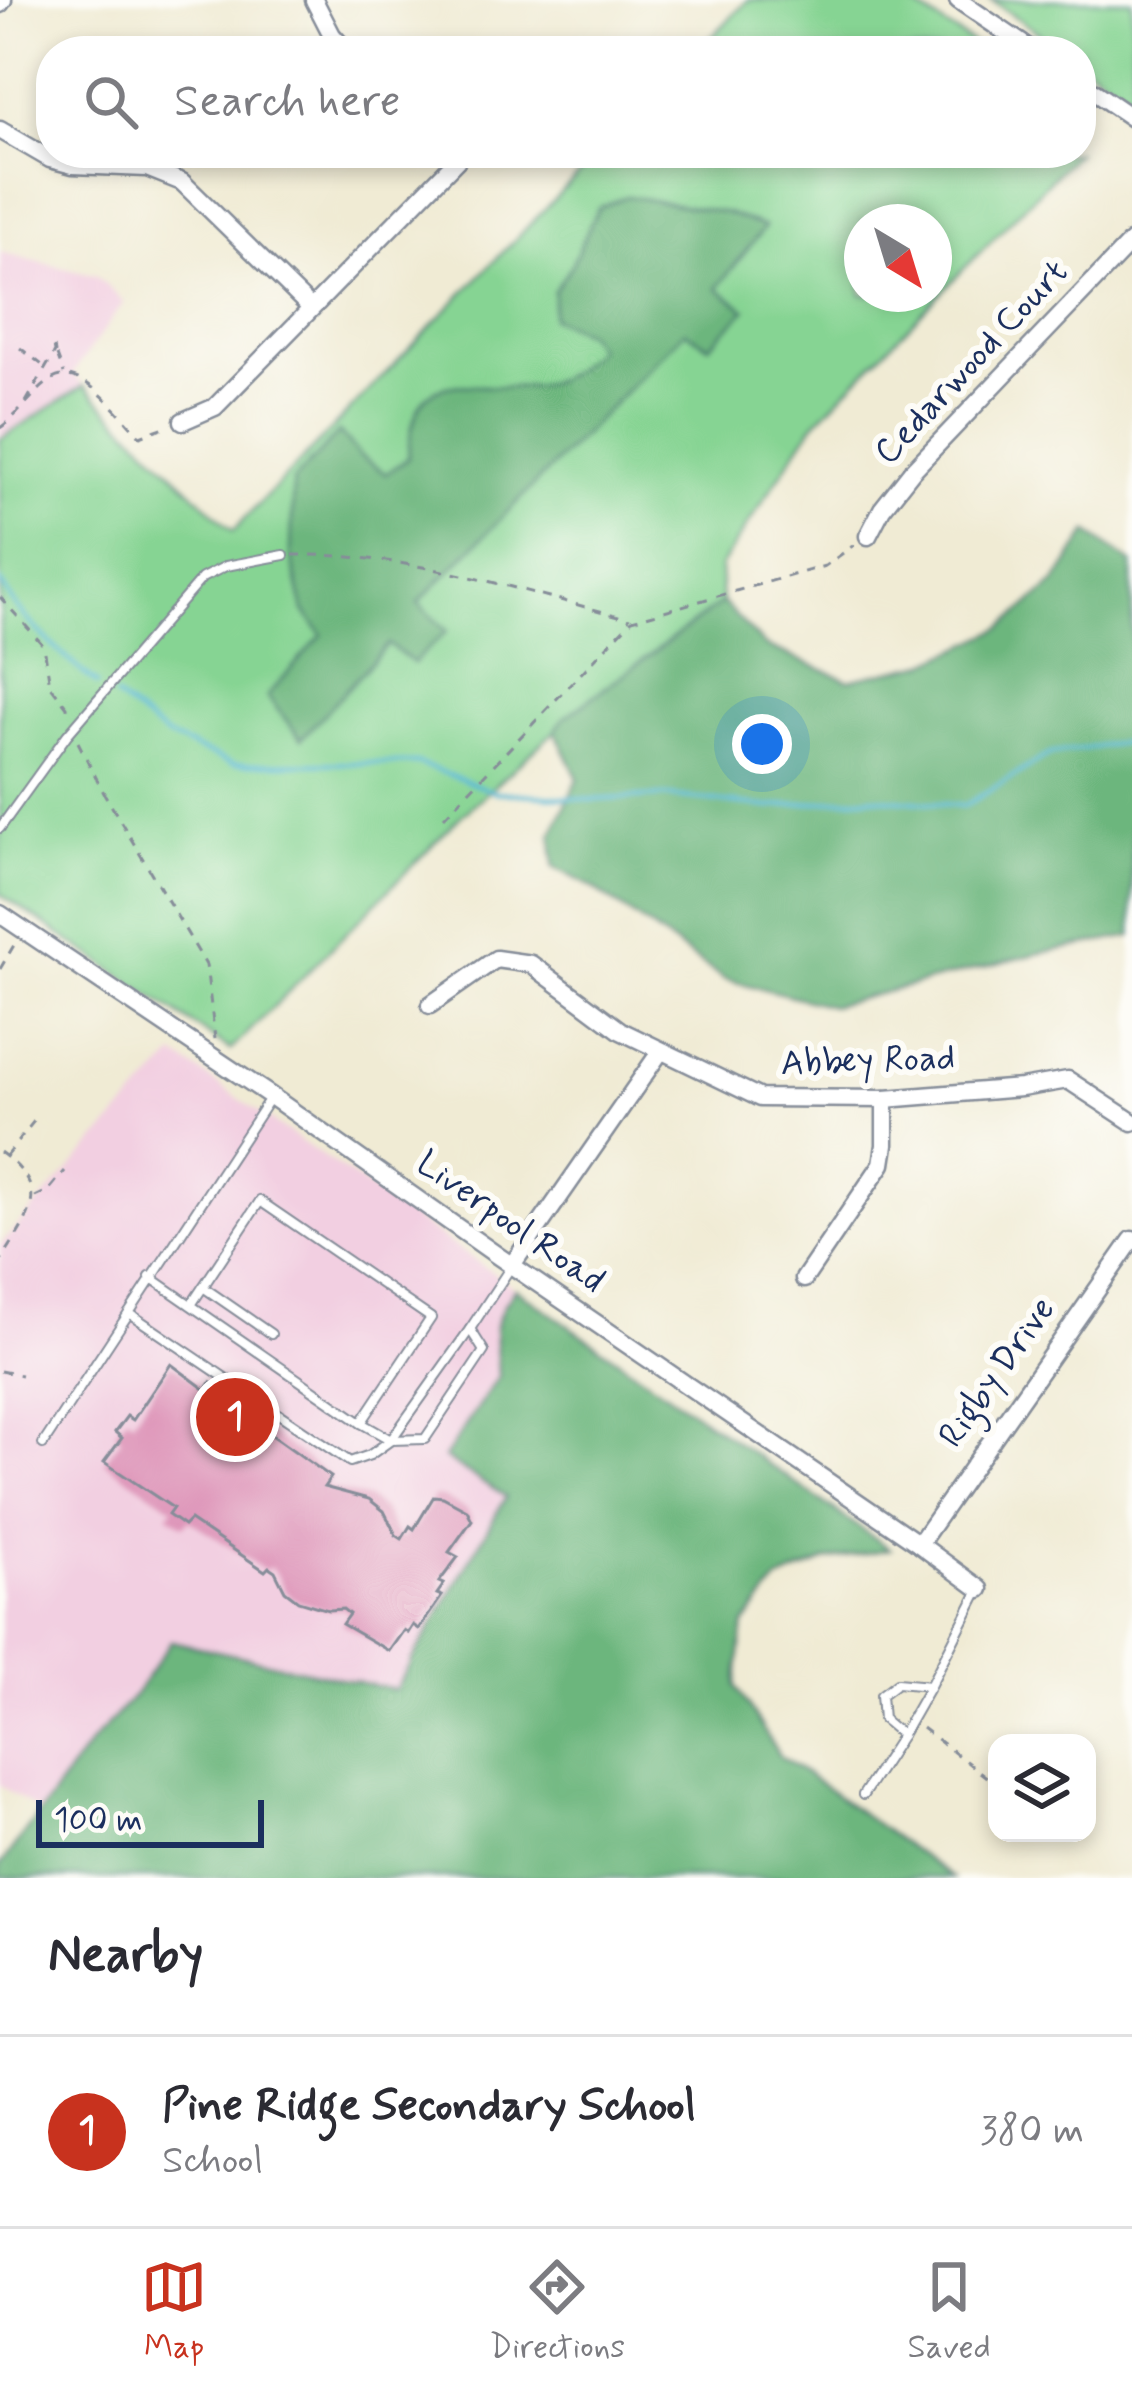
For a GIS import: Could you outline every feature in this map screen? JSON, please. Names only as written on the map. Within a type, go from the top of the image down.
[{"type":"street","points":[[314,0],[333,36]]},
{"type":"street","points":[[958,0],[1011,36]]},
{"type":"street","points":[[1096,93],[1132,118]]},
{"type":"street","points":[[0,130],[36,151]]},
{"type":"street","points":[[147,168],[182,182],[311,308]]},
{"type":"street","points":[[183,422],[215,407],[449,168]]},
{"type":"street","name":"Cedarwood Court","points":[[868,536],[912,471],[1132,241]]},
{"type":"street","name":"Liverpool Road","points":[[0,914],[271,1096],[980,1589]]},
{"type":"street","name":"Abbey Road","points":[[430,1005],[496,959],[531,964],[621,1031],[760,1098],[885,1099],[1068,1080],[1132,1121]]},
{"type":"street","points":[[512,1265],[660,1052]]},
{"type":"street","points":[[804,1279],[882,1164],[885,1099]]},
{"type":"street","name":"Rigby Drive","points":[[919,1544],[1132,1240]]},
{"type":"lane","points":[[0,828],[71,729],[202,578],[226,566],[284,555]]},
{"type":"lane","points":[[43,1444],[271,1096]]},
{"type":"lane","points":[[191,1305],[260,1201],[431,1318],[361,1423]]},
{"type":"lane","points":[[129,1312],[350,1462],[391,1440],[512,1265]]},
{"type":"lane","points":[[150,1277],[391,1440],[425,1439],[484,1352],[470,1329]]},
{"type":"lane","points":[[203,1287],[271,1334]]},
{"type":"lane","points":[[862,1795],[902,1736],[980,1589]]},
{"type":"lane","points":[[902,1736],[884,1719],[881,1695],[897,1683],[930,1686]]},
{"type":"path","points":[[20,348],[46,368]]},
{"type":"path","points":[[23,407],[55,349],[65,376]]},
{"type":"path","points":[[0,428],[59,375],[81,377],[140,436],[183,422]]},
{"type":"path","points":[[284,555],[345,554],[449,573],[632,620],[825,566],[868,536]]},
{"type":"path","points":[[0,597],[44,646],[50,685],[67,707],[71,729],[206,965],[215,1041]]},
{"type":"path","points":[[444,817],[632,620]]},
{"type":"path","points":[[0,968],[14,945]]},
{"type":"path","points":[[6,1156],[38,1116]]},
{"type":"path","points":[[0,1152],[22,1168],[33,1199],[0,1262]]},
{"type":"path","points":[[33,1199],[48,1191],[65,1171]]},
{"type":"path","points":[[0,1371],[21,1375]]},
{"type":"path","points":[[908,1717],[988,1778]]},
{"type":"shaded area","points":[[0,252],[96,276],[124,302],[73,373],[84,386],[0,439]]},
{"type":"shaded area","points":[[175,1055],[515,1288],[495,1328],[498,1377],[444,1458],[507,1497],[395,1690],[171,1641],[136,1693],[89,1745],[40,1812],[0,1785],[0,1245]]},
{"type":"green space","points":[[748,0],[906,0],[961,36],[713,36]]},
{"type":"green space","points":[[991,0],[1132,0],[1132,95],[1096,72],[1096,36],[1043,36]]},
{"type":"green space","points":[[584,168],[1061,168],[952,281],[952,204],[844,204],[844,312],[922,312],[814,424],[720,567],[722,602],[564,718],[231,1050],[0,894],[0,439],[84,386],[233,531]]},
{"type":"green space","points":[[627,196],[727,213],[765,227],[717,288],[746,310],[709,346],[685,331],[418,603],[447,631],[413,663],[388,644],[301,739],[267,696],[322,635],[304,611],[291,554],[293,481],[339,432],[360,456],[386,474],[408,458],[412,426],[432,393],[466,385],[535,386],[561,377],[584,361],[597,348],[587,333],[552,318],[554,291],[598,208]]},
{"type":"green space","points":[[1088,532],[1132,563],[1132,936],[1036,954],[831,1006],[724,979],[592,887],[554,867],[552,834],[578,779],[555,731],[564,718],[722,602],[765,646],[848,680],[927,663],[1002,628],[1056,582]]},
{"type":"green space","points":[[515,1288],[890,1549],[824,1561],[778,1581],[744,1625],[736,1686],[779,1755],[952,1878],[0,1878],[0,1866],[171,1641],[395,1690],[506,1497],[444,1458],[498,1377],[495,1328]]},
{"type":"building","points":[[171,1364],[206,1390],[211,1382],[218,1387],[214,1394],[331,1477],[324,1487],[369,1499],[384,1511],[402,1539],[410,1526],[414,1529],[434,1496],[467,1510],[472,1520],[449,1552],[458,1557],[439,1582],[444,1584],[437,1594],[442,1596],[419,1629],[413,1625],[408,1633],[404,1630],[389,1651],[342,1624],[349,1614],[343,1609],[328,1610],[298,1601],[285,1591],[275,1571],[269,1567],[265,1571],[190,1520],[184,1526],[168,1515],[173,1508],[104,1462],[122,1438],[115,1432],[127,1416],[133,1420]]},
{"type":"waterway","points":[[0,581],[31,623],[97,684]]},
{"type":"waterway","points":[[116,697],[167,736],[233,764],[417,763],[495,792],[593,800],[666,796],[770,807],[870,797],[964,806],[1050,754],[1132,745]]},
{"type":"place","name":"Pine Ridge Secondary School","points":[[235,1417]]}]
